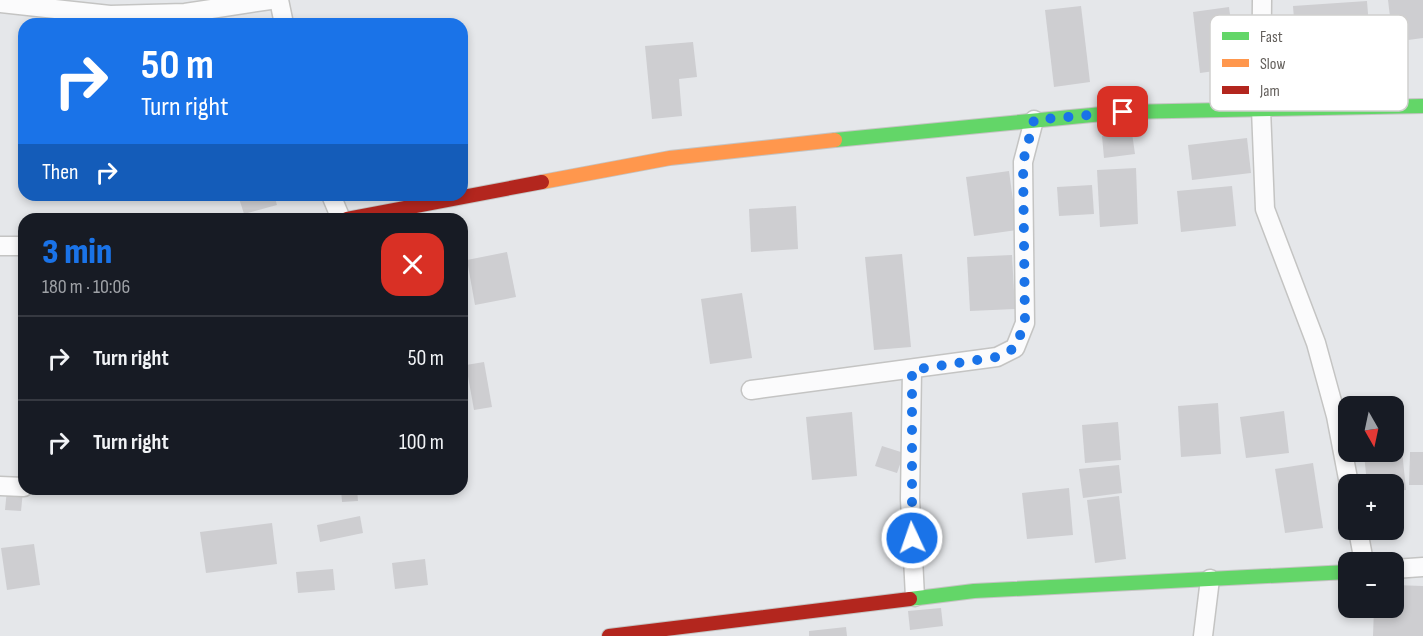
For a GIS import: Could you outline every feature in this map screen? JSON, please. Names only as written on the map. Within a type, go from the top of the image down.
[{"type":"street","points":[[0,3],[22,3],[110,15],[185,12],[270,0]]},
{"type":"street","points":[[279,0],[283,18]]},
{"type":"street","points":[[1262,0],[1262,15]]},
{"type":"street","points":[[1408,106],[1423,106]]},
{"type":"street","points":[[468,196],[670,158],[1123,112],[1210,111]]},
{"type":"street","points":[[1261,111],[1265,209],[1316,343],[1347,474]]},
{"type":"street","points":[[751,390],[997,357],[1015,348],[1025,323],[1023,162],[1034,120]]},
{"type":"street","points":[[379,213],[442,201]]},
{"type":"street","points":[[0,246],[18,246]]},
{"type":"street","points":[[912,370],[910,500],[915,597]]},
{"type":"street","points":[[0,486],[18,487]]},
{"type":"street","points":[[1404,569],[1423,567]]},
{"type":"street","points":[[609,636],[974,591],[1338,573]]},
{"type":"street","points":[[1203,636],[1210,579]]},
{"type":"building","points":[[1388,0],[1423,0],[1423,38],[1408,40],[1408,15],[1390,15]]},
{"type":"building","points":[[1367,1],[1368,15],[1294,15],[1293,6]]},
{"type":"building","points":[[1081,6],[1090,82],[1054,87],[1045,10]]},
{"type":"building","points":[[1229,7],[1230,15],[1210,15],[1210,72],[1200,73],[1193,12]]},
{"type":"building","points":[[693,42],[697,77],[679,79],[682,116],[652,119],[645,46]]},
{"type":"building","points":[[1132,133],[1135,154],[1104,158],[1102,136]]},
{"type":"building","points":[[1247,138],[1251,173],[1192,180],[1188,145]]},
{"type":"building","points":[[1136,168],[1138,224],[1100,227],[1097,170]]},
{"type":"building","points":[[1009,171],[1017,230],[974,236],[966,177]]},
{"type":"building","points":[[1092,185],[1094,214],[1059,216],[1057,187]]},
{"type":"building","points":[[1232,186],[1236,226],[1181,232],[1177,191]]},
{"type":"building","points":[[240,201],[276,201],[277,205],[244,213]]},
{"type":"building","points":[[796,206],[798,249],[751,252],[749,209]]},
{"type":"building","points":[[507,252],[516,297],[475,305],[468,260]]},
{"type":"building","points":[[902,254],[911,347],[874,350],[865,257]]},
{"type":"building","points":[[1012,255],[1015,309],[970,311],[967,257]]},
{"type":"building","points":[[742,293],[752,358],[710,364],[701,299]]},
{"type":"building","points":[[484,362],[492,407],[474,410],[468,365]]},
{"type":"building","points":[[1218,403],[1221,454],[1181,457],[1178,406]]},
{"type":"building","points":[[1284,411],[1289,453],[1246,458],[1240,417]]},
{"type":"building","points":[[852,412],[857,476],[812,480],[806,417]]},
{"type":"building","points":[[1118,422],[1121,460],[1085,463],[1082,425]]},
{"type":"building","points":[[882,446],[904,453],[897,473],[875,466]]},
{"type":"building","points":[[1410,452],[1423,452],[1423,485],[1409,485]]},
{"type":"building","points":[[1365,462],[1403,462],[1406,490],[1404,490],[1404,474],[1366,474]]},
{"type":"building","points":[[1313,463],[1323,528],[1285,533],[1275,469]]},
{"type":"building","points":[[1119,465],[1122,493],[1083,498],[1079,469]]},
{"type":"building","points":[[1069,488],[1073,535],[1027,539],[1022,493]]},
{"type":"building","points":[[7,489],[18,490],[18,495],[23,495],[21,511],[5,510]]},
{"type":"building","points":[[341,495],[358,495],[358,501],[342,502]]},
{"type":"building","points":[[1119,496],[1126,559],[1095,563],[1087,500]]},
{"type":"building","points":[[360,516],[363,533],[320,542],[317,525]]},
{"type":"building","points":[[272,523],[277,564],[206,573],[200,532]]},
{"type":"building","points":[[34,544],[40,585],[7,590],[1,548]]},
{"type":"building","points":[[425,559],[428,585],[395,589],[392,563]]},
{"type":"building","points":[[333,569],[335,590],[298,593],[296,572]]},
{"type":"building","points":[[1404,585],[1423,586],[1423,636],[1373,636],[1374,618],[1404,618]]},
{"type":"building","points":[[941,608],[943,626],[910,630],[908,611]]},
{"type":"building","points":[[846,627],[847,636],[809,636],[809,631]]},
{"type":"traffic: fast","points":[[1408,106],[1423,106]]},
{"type":"traffic: fast","points":[[835,140],[1123,112],[1210,110]]},
{"type":"traffic: fast","points":[[910,599],[974,591],[1338,573]]},
{"type":"traffic: slow","points":[[542,182],[670,158],[835,140]]},
{"type":"traffic: jam","points":[[468,196],[542,182]]},
{"type":"traffic: jam","points":[[379,213],[442,201]]},
{"type":"traffic: jam","points":[[609,636],[910,599]]},
{"type":"route","points":[[912,538],[910,500],[912,370],[997,357],[1015,348],[1025,323],[1023,162],[1034,120],[1123,112]]}]
